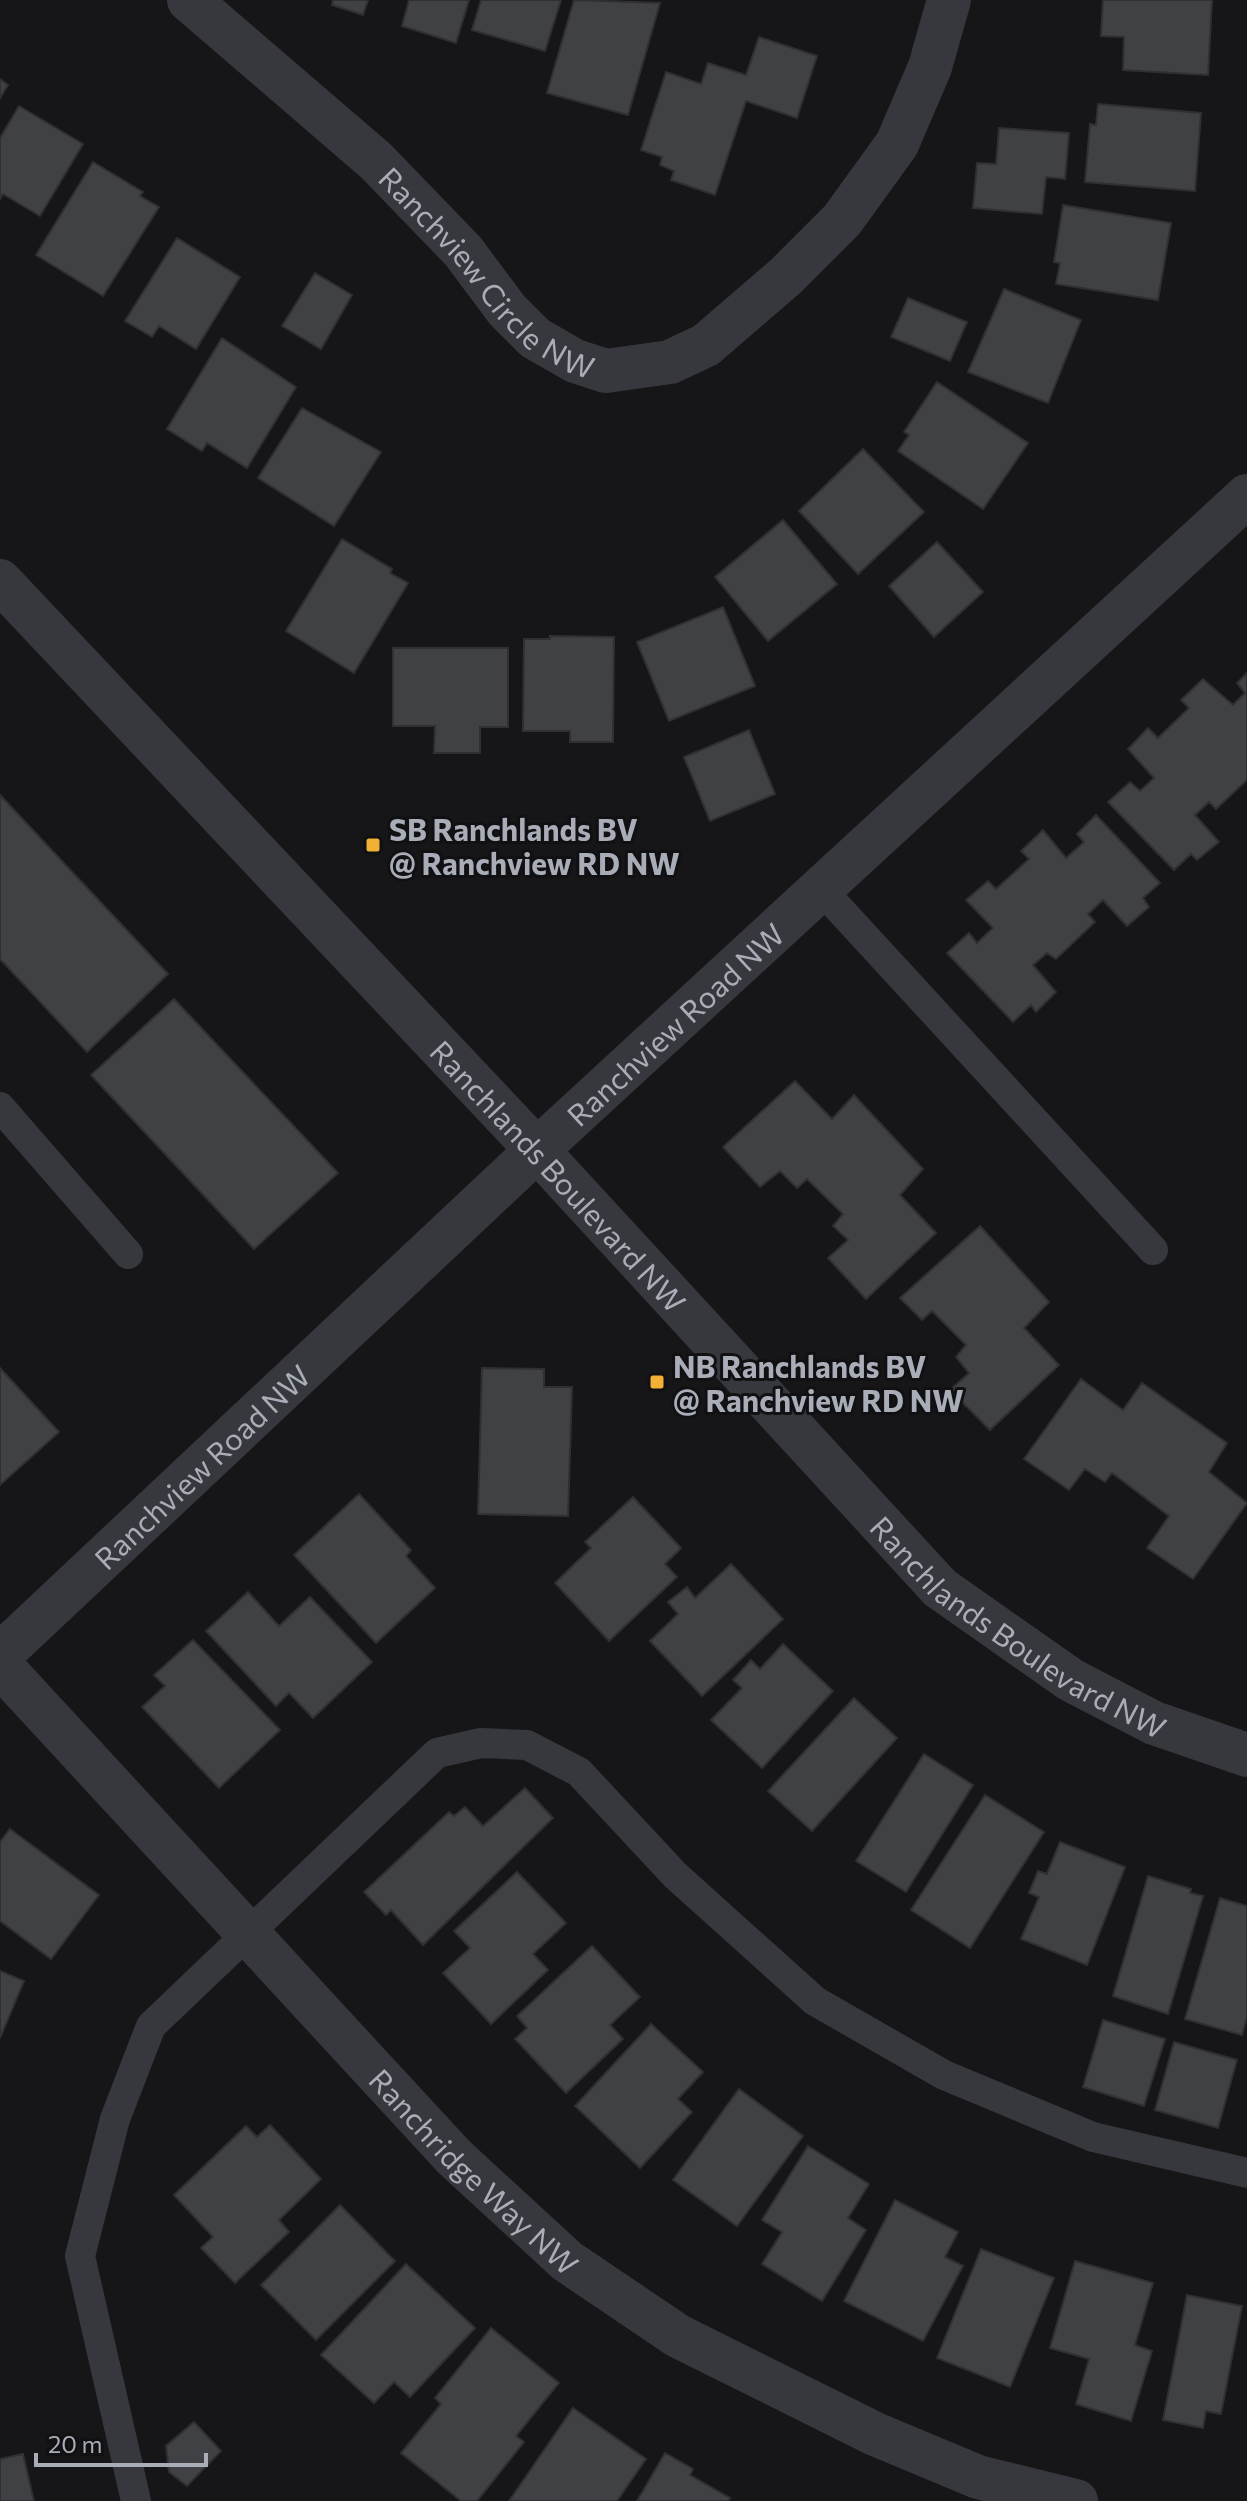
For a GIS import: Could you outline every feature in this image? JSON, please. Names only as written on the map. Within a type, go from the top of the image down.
[{"type":"street","name":"Ranchview Circle NW","points":[[189,0],[376,161],[463,251],[507,310],[535,338],[575,361],[606,371],[670,362],[706,345],[786,276],[842,220],[897,144],[930,67],[949,0]]},
{"type":"street","name":"Ranchview Road NW","points":[[0,1655],[820,888],[1243,506]]},
{"type":"street","name":"Ranchlands Boulevard NW","points":[[0,581],[537,1150],[940,1588],[1071,1680],[1154,1723],[1247,1755]]},
{"type":"street","name":"Ranchridge Way NW","points":[[0,1665],[454,2157],[567,2261],[678,2336],[875,2434],[978,2477],[1076,2501]]},
{"type":"lane","points":[[820,888],[1153,1250]]},
{"type":"lane","points":[[0,1107],[128,1254]]},
{"type":"lane","points":[[136,2501],[80,2256],[115,2119],[151,2026],[248,1937],[437,1753],[481,1743],[527,1745],[579,1772],[675,1875],[815,2001],[944,2075],[1093,2137],[1247,2173]]},
{"type":"building","points":[[333,0],[368,0],[363,15],[332,5]]},
{"type":"building","points":[[409,0],[469,0],[456,43],[402,26]]},
{"type":"building","points":[[481,0],[561,0],[545,51],[472,30]]},
{"type":"building","points":[[574,0],[660,3],[628,115],[547,93]]},
{"type":"building","points":[[1103,0],[1212,0],[1208,75],[1123,70],[1124,37],[1101,36]]},
{"type":"building","points":[[759,37],[817,56],[797,118],[746,101],[715,195],[671,180],[674,171],[660,165],[662,157],[641,150],[666,72],[701,84],[708,63],[746,75]]},
{"type":"building","points":[[0,79],[8,85],[0,98]]},
{"type":"building","points":[[1098,104],[1201,113],[1195,191],[1085,182],[1090,124],[1096,125]]},
{"type":"building","points":[[19,106],[83,144],[40,216],[3,194],[0,199],[0,138]]},
{"type":"building","points":[[999,128],[1069,133],[1065,179],[1046,177],[1042,214],[973,208],[977,163],[996,164]]},
{"type":"building","points":[[93,162],[143,192],[140,196],[159,207],[103,296],[36,255]]},
{"type":"building","points":[[1063,205],[1171,223],[1158,300],[1056,284],[1060,263],[1054,262]]},
{"type":"building","points":[[177,238],[240,277],[196,349],[159,326],[152,337],[125,321]]},
{"type":"building","points":[[315,273],[352,295],[321,349],[282,326]]},
{"type":"building","points":[[1004,289],[1081,320],[1048,403],[968,372]]},
{"type":"building","points":[[908,298],[967,322],[950,361],[891,337]]},
{"type":"building","points":[[222,338],[296,387],[247,468],[207,443],[202,451],[167,429]]},
{"type":"building","points":[[937,382],[1028,443],[983,509],[898,451],[909,435],[904,432]]},
{"type":"building","points":[[302,408],[381,452],[334,526],[258,478]]},
{"type":"building","points":[[863,449],[924,512],[858,574],[799,511]]},
{"type":"building","points":[[783,520],[837,584],[768,641],[715,577]]},
{"type":"building","points":[[342,539],[392,569],[390,573],[408,583],[354,673],[286,631]]},
{"type":"building","points":[[937,542],[983,592],[934,637],[889,586]]},
{"type":"building","points":[[723,607],[755,686],[669,721],[637,642]]},
{"type":"building","points":[[550,636],[614,637],[613,742],[570,742],[570,731],[523,731],[524,639],[550,639]]},
{"type":"building","points":[[393,648],[508,648],[508,727],[480,727],[480,753],[434,753],[435,726],[393,726]]},
{"type":"building","points":[[1247,673],[1247,780],[1216,809],[1209,802],[1195,815],[1219,842],[1197,860],[1191,854],[1174,870],[1108,802],[1130,782],[1140,791],[1154,778],[1128,749],[1148,728],[1158,738],[1189,708],[1181,700],[1203,679],[1233,705],[1245,693],[1237,683]]},
{"type":"building","points":[[749,730],[775,794],[710,821],[684,757]]},
{"type":"building","points":[[0,795],[168,974],[87,1052],[0,959]]},
{"type":"building","points":[[1096,815],[1160,883],[1143,898],[1149,907],[1127,926],[1103,900],[1088,914],[1095,922],[1056,959],[1047,953],[1033,965],[1056,992],[1036,1012],[1031,1005],[1013,1022],[947,953],[969,933],[977,943],[993,928],[966,900],[988,881],[996,889],[1029,859],[1021,851],[1043,830],[1066,858],[1084,842],[1077,834]]},
{"type":"building","points":[[174,999],[338,1173],[254,1249],[91,1075]]},
{"type":"building","points":[[795,1081],[832,1119],[854,1095],[923,1169],[900,1195],[936,1233],[866,1299],[828,1258],[848,1240],[833,1226],[843,1214],[807,1179],[797,1188],[780,1171],[760,1187],[723,1147]]},
{"type":"building","points":[[980,1226],[1049,1302],[1024,1328],[1059,1365],[990,1430],[950,1390],[969,1373],[956,1357],[966,1345],[932,1311],[922,1320],[900,1298]]},
{"type":"building","points":[[0,1368],[59,1432],[0,1485]]},
{"type":"building","points":[[482,1368],[544,1369],[544,1387],[572,1387],[568,1516],[478,1514]]},
{"type":"building","points":[[1081,1379],[1123,1410],[1142,1383],[1227,1443],[1209,1472],[1247,1503],[1193,1579],[1147,1548],[1169,1516],[1112,1473],[1105,1482],[1085,1469],[1069,1490],[1024,1459]]},
{"type":"building","points":[[359,1494],[411,1550],[406,1556],[435,1588],[376,1643],[294,1555]]},
{"type":"building","points":[[633,1497],[681,1548],[665,1564],[677,1577],[609,1641],[555,1583],[591,1548],[585,1542]]},
{"type":"building","points":[[731,1564],[783,1619],[702,1696],[650,1641],[678,1614],[668,1602],[687,1587],[695,1598]]},
{"type":"building","points":[[248,1592],[279,1626],[310,1597],[372,1662],[313,1718],[289,1693],[276,1706],[206,1631]]},
{"type":"building","points":[[193,1640],[280,1730],[219,1788],[142,1707],[165,1686],[154,1675]]},
{"type":"building","points":[[783,1644],[833,1691],[762,1768],[711,1720],[742,1688],[733,1680],[751,1660],[760,1669]]},
{"type":"building","points":[[854,1698],[897,1738],[812,1831],[768,1791]]},
{"type":"building","points":[[924,1754],[973,1785],[906,1892],[856,1861]]},
{"type":"building","points":[[525,1788],[553,1818],[423,1945],[391,1910],[386,1915],[364,1892],[449,1812],[454,1816],[465,1807],[483,1826]]},
{"type":"building","points":[[985,1795],[1044,1832],[970,1948],[911,1910]]},
{"type":"building","points":[[10,1829],[99,1895],[51,1959],[0,1921],[0,1842]]},
{"type":"building","points":[[1060,1842],[1125,1867],[1087,1965],[1021,1939],[1039,1897],[1029,1893],[1038,1871],[1047,1874]]},
{"type":"building","points":[[517,1872],[566,1923],[533,1954],[548,1970],[491,2024],[443,1973],[470,1948],[454,1931]]},
{"type":"building","points":[[1148,1876],[1191,1889],[1190,1893],[1203,1896],[1168,2014],[1113,1996]]},
{"type":"building","points":[[1220,1898],[1247,1906],[1247,2017],[1242,2035],[1185,2019]]},
{"type":"building","points":[[592,1946],[640,1997],[610,2025],[623,2039],[566,2093],[515,2039],[527,2028],[517,2016]]},
{"type":"building","points":[[0,1971],[24,1981],[0,2038]]},
{"type":"building","points":[[1103,2020],[1165,2039],[1144,2106],[1083,2087]]},
{"type":"building","points":[[651,2024],[703,2072],[678,2099],[692,2112],[640,2168],[575,2106]]},
{"type":"building","points":[[1174,2042],[1237,2060],[1218,2128],[1155,2110]]},
{"type":"building","points":[[739,2089],[803,2136],[737,2226],[673,2180]]},
{"type":"building","points":[[270,2125],[321,2179],[279,2220],[289,2232],[235,2283],[201,2248],[213,2237],[174,2195],[246,2126],[257,2137]]},
{"type":"building","points":[[808,2146],[869,2184],[848,2218],[866,2230],[822,2301],[762,2264],[782,2232],[762,2220]]},
{"type":"building","points":[[895,2200],[958,2232],[945,2257],[963,2266],[923,2341],[844,2301]]},
{"type":"building","points":[[340,2205],[395,2261],[316,2340],[261,2285]]},
{"type":"building","points":[[981,2249],[1054,2278],[1010,2387],[937,2358]]},
{"type":"building","points":[[1075,2261],[1153,2283],[1135,2345],[1152,2351],[1131,2421],[1076,2404],[1089,2359],[1050,2348]]},
{"type":"building","points":[[406,2264],[475,2328],[410,2397],[394,2382],[374,2403],[321,2355]]},
{"type":"building","points":[[1187,2295],[1242,2306],[1221,2414],[1206,2411],[1203,2428],[1163,2420]]},
{"type":"building","points":[[491,2328],[559,2383],[516,2436],[524,2442],[477,2501],[461,2501],[401,2453],[441,2404],[435,2398]]},
{"type":"building","points":[[573,2408],[646,2459],[617,2501],[509,2501]]},
{"type":"building","points":[[194,2422],[221,2451],[187,2486],[169,2472],[166,2446]]},
{"type":"building","points":[[665,2453],[693,2469],[690,2475],[730,2498],[728,2501],[637,2501]]},
{"type":"building","points":[[23,2454],[34,2501],[0,2501],[0,2459]]},
{"type":"place","name":"SB Ranchlands BV @ Ranchview RD NW","points":[[373,845]]},
{"type":"place","name":"NB Ranchlands BV @ Ranchview RD NW","points":[[657,1382]]}]
